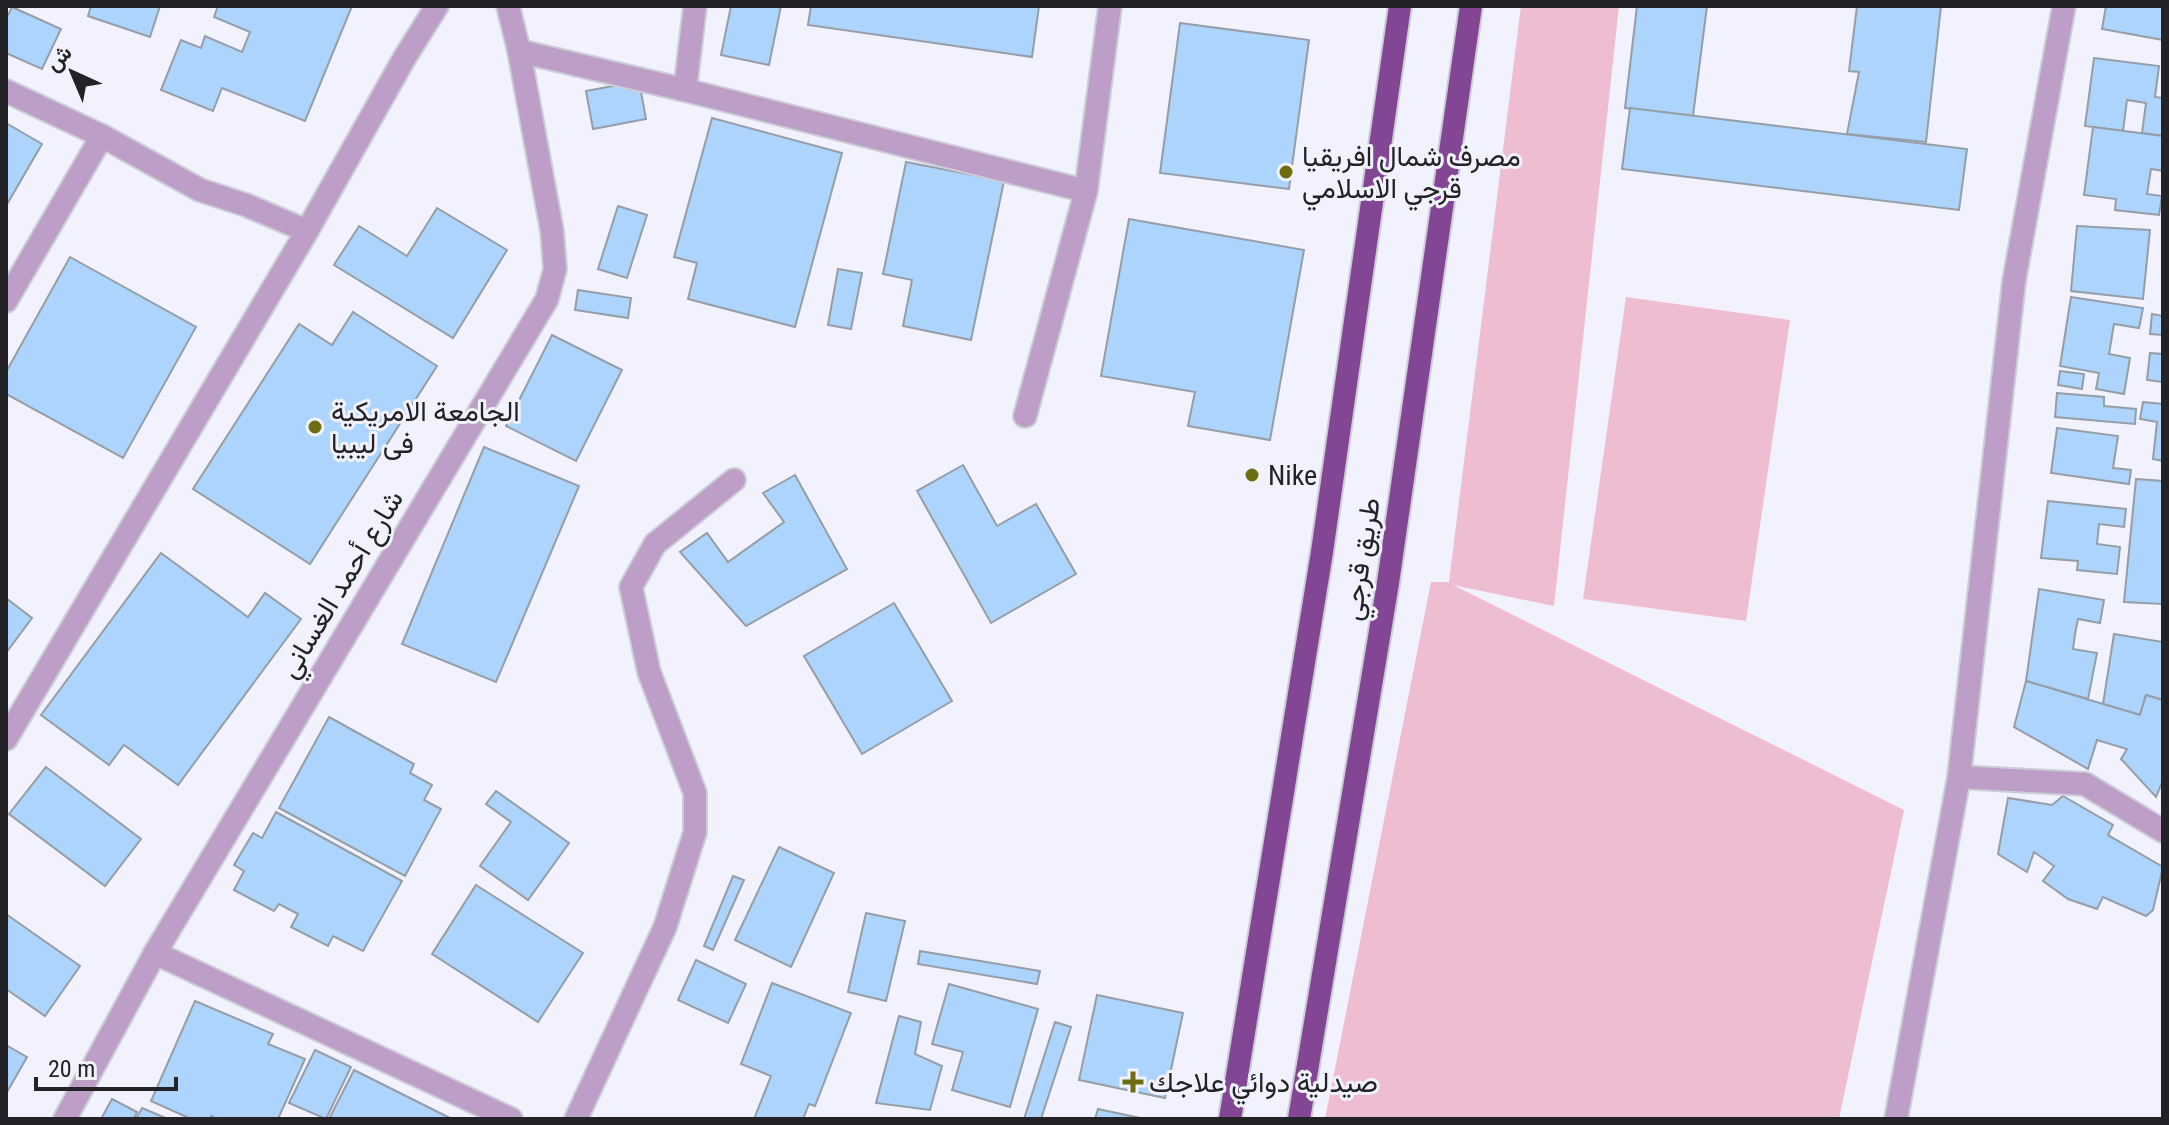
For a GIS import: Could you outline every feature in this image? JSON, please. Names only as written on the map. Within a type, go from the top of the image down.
[{"type":"highway","name":"طريق قرجي","points":[[1230,1119],[1322,552],[1400,6]]},
{"type":"highway","name":"طريق قرجي","points":[[1299,1119],[1388,583],[1471,6]]},
{"type":"street","points":[[6,739],[437,6]]},
{"type":"street","name":"شارع أحمد الغساني","points":[[65,1119],[155,953],[547,299],[555,269],[552,231],[508,6]]},
{"type":"street","points":[[685,90],[695,6]]},
{"type":"street","points":[[1025,416],[1086,191],[1110,6]]},
{"type":"street","points":[[1896,1119],[1959,777],[2014,281],[2064,6]]},
{"type":"street","points":[[519,51],[1086,191]]},
{"type":"street","points":[[6,91],[102,136],[200,190],[246,205],[307,231]]},
{"type":"street","points":[[6,301],[102,136]]},
{"type":"street","points":[[576,1119],[665,927],[695,832],[695,793],[649,672],[631,587],[655,544],[734,480]]},
{"type":"street","points":[[1959,777],[2085,784],[2163,831]]},
{"type":"street","points":[[155,953],[511,1119]]},
{"type":"shaded area","points":[[1521,6],[1619,6],[1554,606],[1453,585],[1904,810],[1839,1119],[1325,1119],[1431,582],[1449,582]]},
{"type":"shaded area","points":[[1626,297],[1790,320],[1746,621],[1583,599]]},
{"type":"building","points":[[91,6],[160,6],[150,37],[88,16]]},
{"type":"building","points":[[218,6],[352,6],[305,121],[222,88],[213,111],[161,90],[181,40],[201,48],[205,36],[242,52],[250,32],[214,17]]},
{"type":"building","points":[[731,6],[781,6],[769,65],[721,55]]},
{"type":"building","points":[[811,6],[1039,6],[1032,57],[808,25]]},
{"type":"building","points":[[1637,6],[1707,6],[1693,116],[1625,108]]},
{"type":"building","points":[[1857,6],[1941,6],[1926,142],[1847,134],[1859,72],[1849,71]]},
{"type":"building","points":[[2106,6],[2163,6],[2163,40],[2102,29]]},
{"type":"building","points":[[12,7],[61,29],[42,69],[6,53],[6,19]]},
{"type":"building","points":[[1180,23],[1309,40],[1289,189],[1160,173]]},
{"type":"building","points":[[2094,58],[2159,66],[2155,97],[2163,98],[2163,136],[2142,133],[2146,103],[2127,100],[2123,131],[2085,126]]},
{"type":"building","points":[[639,81],[646,119],[593,129],[586,91]]},
{"type":"building","points":[[1630,108],[1967,149],[1959,210],[1622,169]]},
{"type":"building","points":[[712,118],[842,153],[795,327],[688,299],[697,263],[674,257]]},
{"type":"building","points":[[6,123],[42,144],[6,206]]},
{"type":"building","points":[[2093,127],[2163,136],[2163,171],[2151,169],[2147,194],[2162,196],[2159,215],[2115,210],[2116,199],[2084,195]]},
{"type":"building","points":[[906,162],[1004,181],[971,340],[903,326],[912,280],[883,274]]},
{"type":"building","points":[[618,206],[647,215],[627,278],[598,269]]},
{"type":"building","points":[[437,208],[507,250],[453,338],[334,265],[359,226],[407,256]]},
{"type":"building","points":[[1129,219],[1304,250],[1270,440],[1188,426],[1195,392],[1101,376]]},
{"type":"building","points":[[2077,226],[2150,230],[2143,299],[2071,291]]},
{"type":"building","points":[[70,257],[196,327],[123,458],[6,394],[6,372]]},
{"type":"building","points":[[838,269],[862,273],[851,329],[828,325]]},
{"type":"building","points":[[578,290],[631,298],[628,318],[575,310]]},
{"type":"building","points":[[2071,297],[2143,308],[2139,328],[2114,324],[2109,354],[2130,358],[2124,394],[2096,389],[2099,373],[2060,366]]},
{"type":"building","name":"الجامعة الامريكية فى ليبيا","points":[[353,312],[437,366],[310,564],[193,489],[299,324],[332,345]]},
{"type":"building","points":[[2152,314],[2163,316],[2163,335],[2150,334]]},
{"type":"building","points":[[552,335],[622,370],[576,461],[506,426]]},
{"type":"building","points":[[2150,353],[2163,354],[2163,382],[2147,380]]},
{"type":"building","points":[[2060,371],[2084,374],[2082,389],[2058,385]]},
{"type":"building","points":[[2057,393],[2104,397],[2104,406],[2136,409],[2135,424],[2055,417]]},
{"type":"building","points":[[2143,402],[2163,404],[2163,461],[2153,459],[2157,422],[2140,419]]},
{"type":"building","points":[[2057,428],[2118,436],[2113,468],[2131,470],[2129,484],[2051,473]]},
{"type":"building","points":[[484,447],[579,486],[496,682],[402,644]]},
{"type":"building","points":[[963,465],[997,526],[1036,504],[1076,574],[991,623],[917,491]]},
{"type":"building","points":[[795,475],[847,569],[746,626],[680,552],[707,533],[728,562],[784,522],[763,493]]},
{"type":"building","points":[[2136,479],[2163,481],[2163,604],[2124,602]]},
{"type":"building","points":[[2048,501],[2126,509],[2124,527],[2099,524],[2097,544],[2120,547],[2117,574],[2077,570],[2078,561],[2041,558]]},
{"type":"building","points":[[161,553],[248,617],[265,593],[301,619],[178,785],[124,745],[109,765],[41,715]]},
{"type":"building","points":[[2039,589],[2104,600],[2100,623],[2078,619],[2075,634],[2073,649],[2097,653],[2088,699],[2026,681]]},
{"type":"building","points":[[6,598],[32,618],[6,653]]},
{"type":"building","points":[[894,603],[952,701],[862,754],[804,656]]},
{"type":"building","points":[[2114,634],[2163,642],[2163,700],[2146,695],[2140,715],[2103,704]]},
{"type":"building","points":[[2026,681],[2140,715],[2146,695],[2163,700],[2163,780],[2156,797],[2121,759],[2127,749],[2097,740],[2088,769],[2014,727]]},
{"type":"building","points":[[329,717],[414,764],[410,773],[432,785],[424,800],[441,809],[405,876],[279,808]]},
{"type":"building","points":[[46,767],[141,839],[105,886],[9,814]]},
{"type":"building","points":[[496,791],[569,843],[528,900],[480,866],[511,822],[486,804]]},
{"type":"building","points":[[2063,796],[2113,825],[2108,835],[2163,867],[2153,910],[2146,916],[2103,897],[2097,909],[2068,899],[2043,881],[2054,866],[2034,852],[2027,872],[1998,854],[2008,798],[2052,805]]},
{"type":"building","points":[[276,812],[402,881],[363,951],[333,936],[328,946],[291,927],[298,914],[279,904],[274,911],[234,890],[244,871],[234,865],[253,833],[262,838]]},
{"type":"building","points":[[779,847],[834,873],[791,967],[735,940]]},
{"type":"building","points":[[733,876],[744,880],[713,950],[704,946]]},
{"type":"building","points":[[476,885],[583,953],[538,1022],[432,954]]},
{"type":"building","points":[[866,913],[905,921],[886,1001],[848,992]]},
{"type":"building","points":[[6,914],[80,966],[45,1016],[6,989]]},
{"type":"building","points":[[920,951],[1040,971],[1037,984],[918,964]]},
{"type":"building","points":[[696,960],[746,984],[728,1023],[678,1000]]},
{"type":"building","points":[[772,983],[851,1013],[815,1106],[809,1104],[803,1119],[754,1119],[771,1076],[741,1064]]},
{"type":"building","points":[[949,984],[1038,1009],[1010,1107],[952,1090],[963,1052],[932,1044]]},
{"type":"building","points":[[1097,995],[1183,1013],[1165,1098],[1079,1080]]},
{"type":"building","points":[[195,1001],[273,1034],[268,1044],[305,1059],[278,1119],[217,1119],[211,1116],[210,1119],[191,1119],[151,1101]]},
{"type":"building","points":[[899,1016],[921,1022],[915,1054],[942,1066],[930,1110],[876,1103]]},
{"type":"building","points":[[1055,1022],[1071,1027],[1041,1119],[1024,1119]]},
{"type":"building","points":[[6,1045],[27,1057],[6,1094]]},
{"type":"building","points":[[315,1050],[351,1067],[326,1119],[289,1103]]},
{"type":"building","points":[[354,1070],[452,1119],[329,1119]]},
{"type":"building","points":[[112,1099],[137,1112],[134,1119],[101,1119]]},
{"type":"building","points":[[142,1108],[168,1119],[136,1119]]},
{"type":"building","points":[[1098,1109],[1145,1119],[1095,1119]]},
{"type":"place","name":"مصرف شمال افريقيا قرجي الاسلامي","points":[[1286,172]]},
{"type":"place","name":"الجامعة الامريكية فى ليبيا","points":[[315,427]]},
{"type":"place","name":"Nike","points":[[1252,475]]},
{"type":"place","name":"صيدلية دوائي علاجك","points":[[1133,1082]]}]
